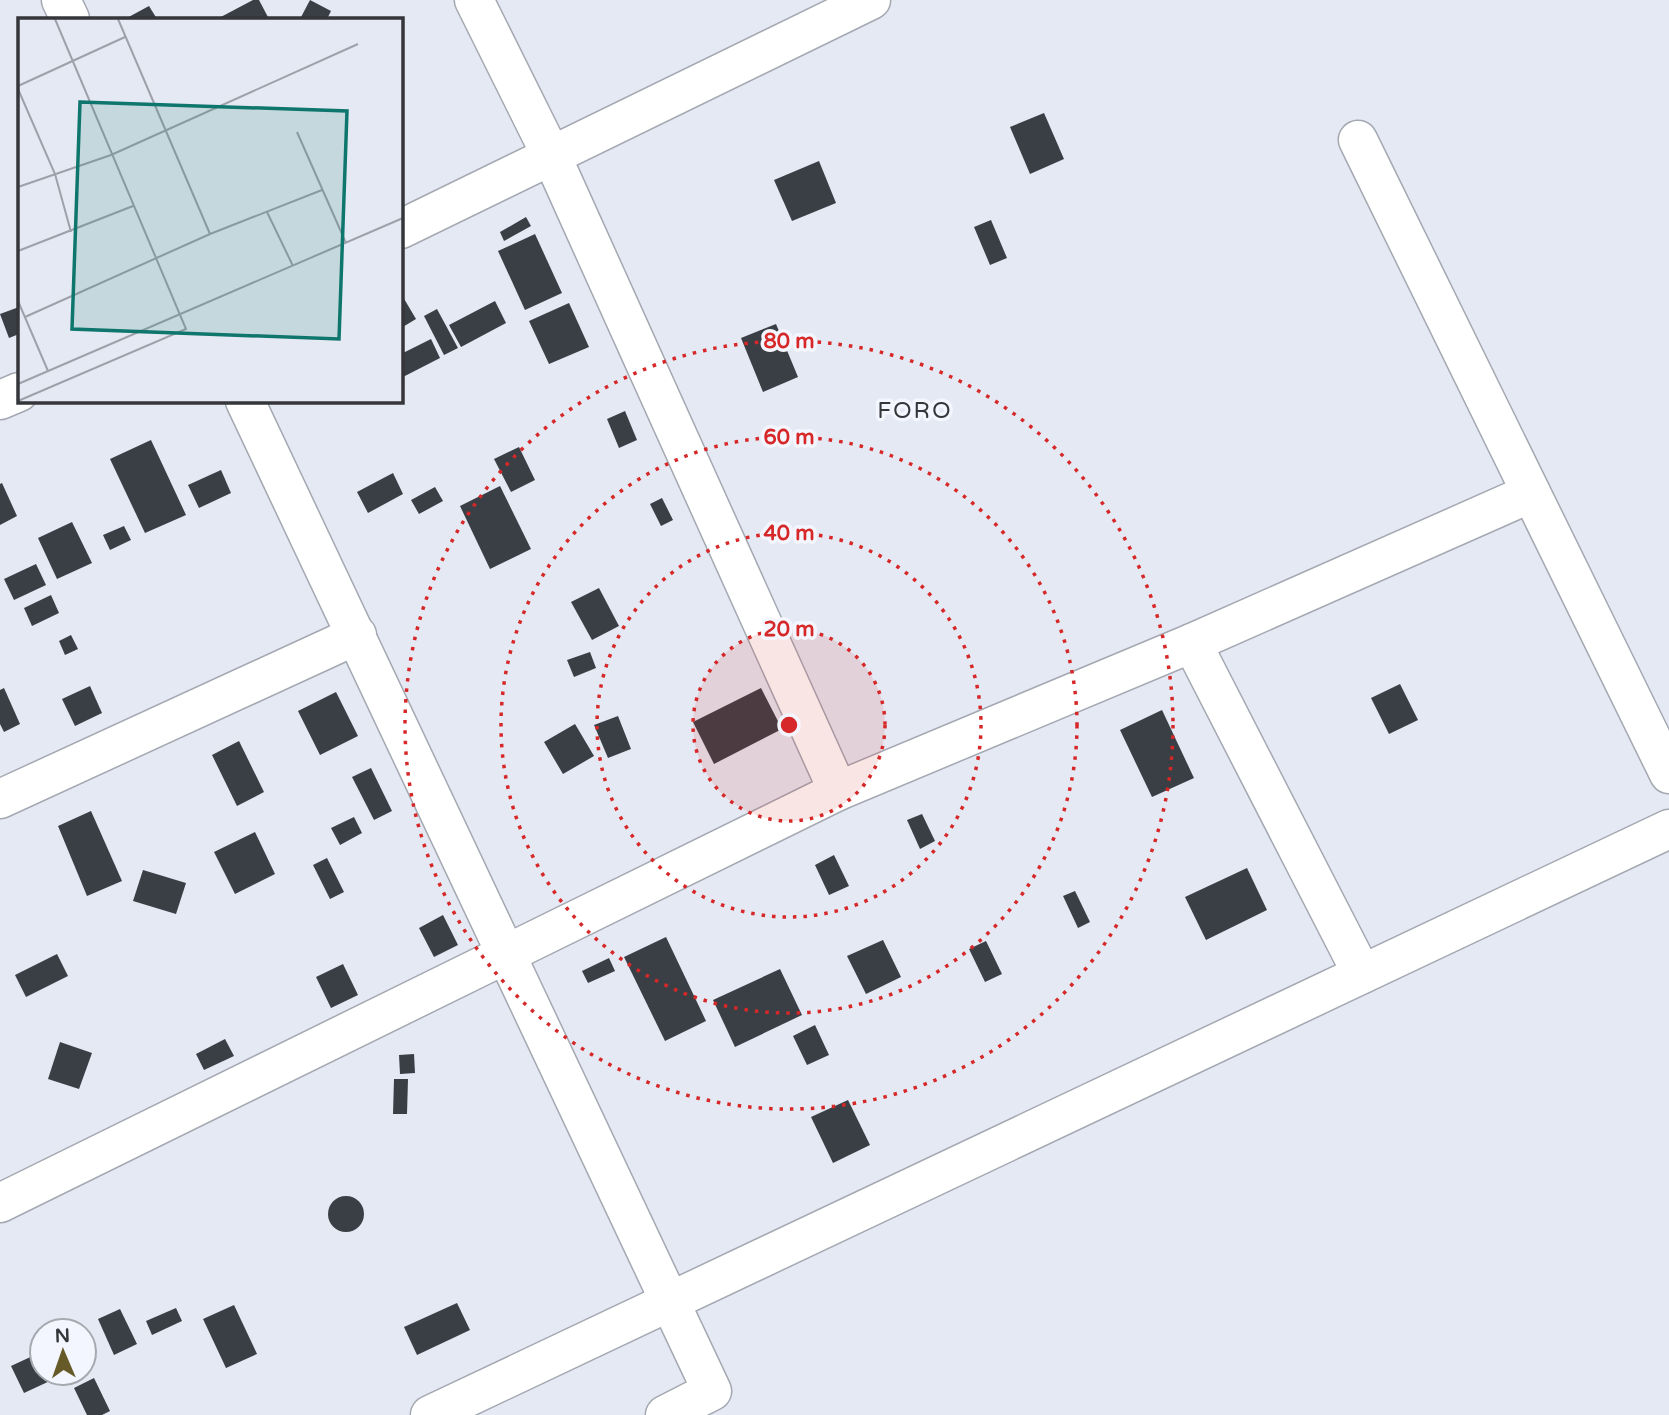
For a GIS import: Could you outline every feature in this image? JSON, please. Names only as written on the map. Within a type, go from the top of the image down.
[{"type":"street","points":[[61,0],[70,18]]},
{"type":"street","points":[[474,0],[552,157],[838,790]]},
{"type":"street","points":[[402,229],[871,0]]},
{"type":"street","points":[[1358,140],[1669,774]]},
{"type":"street","points":[[0,400],[18,392]]},
{"type":"street","points":[[245,402],[712,1391],[665,1415]]},
{"type":"street","points":[[0,1203],[838,790],[1192,643],[1531,492]]},
{"type":"street","points":[[0,799],[357,635]]},
{"type":"street","points":[[1192,643],[1362,974]]},
{"type":"street","points":[[430,1415],[1669,829]]},
{"type":"building","points":[[253,0],[259,0],[268,18],[219,18]]},
{"type":"building","points":[[310,0],[331,11],[328,18],[301,18]]},
{"type":"building","points":[[149,6],[156,18],[127,18]]},
{"type":"building","points":[[1044,113],[1064,159],[1030,174],[1010,127]]},
{"type":"building","points":[[819,161],[836,203],[792,221],[774,180]]},
{"type":"building","points":[[526,217],[531,226],[504,241],[500,232]]},
{"type":"building","points":[[991,220],[1007,258],[990,265],[974,227]]},
{"type":"building","points":[[535,234],[562,293],[525,310],[498,251]]},
{"type":"building","points":[[402,298],[416,319],[402,327]]},
{"type":"building","points":[[495,301],[506,323],[461,347],[449,325]]},
{"type":"building","points":[[569,303],[589,347],[549,364],[529,321]]},
{"type":"building","points":[[18,307],[18,334],[9,338],[0,314]]},
{"type":"building","points":[[437,309],[458,348],[444,355],[424,316]]},
{"type":"building","points":[[776,324],[798,377],[763,392],[741,338]]},
{"type":"building","points":[[431,339],[440,358],[402,377],[402,354]]},
{"type":"building","points":[[625,411],[637,440],[619,448],[607,419]]},
{"type":"building","points":[[151,440],[186,515],[145,533],[110,459]]},
{"type":"building","points":[[519,447],[535,480],[511,492],[494,459]]},
{"type":"building","points":[[221,470],[231,493],[199,508],[188,485]]},
{"type":"building","points":[[393,473],[403,494],[368,513],[357,492]]},
{"type":"building","points":[[2,483],[17,516],[0,525],[0,484]]},
{"type":"building","points":[[500,486],[531,549],[490,569],[460,506]]},
{"type":"building","points":[[435,487],[443,501],[419,514],[411,500]]},
{"type":"building","points":[[662,498],[673,520],[661,526],[650,504]]},
{"type":"building","points":[[72,522],[92,563],[57,579],[38,538]]},
{"type":"building","points":[[124,526],[131,540],[110,550],[103,535]]},
{"type":"building","points":[[36,564],[46,585],[14,600],[4,579]]},
{"type":"building","points":[[599,588],[619,626],[592,640],[571,602]]},
{"type":"building","points":[[51,595],[59,613],[32,626],[24,608]]},
{"type":"building","points":[[71,635],[78,649],[65,655],[59,641]]},
{"type":"building","points":[[590,652],[596,668],[574,677],[567,660]]},
{"type":"building","points":[[1400,684],[1418,720],[1389,734],[1371,698]]},
{"type":"building","points":[[90,686],[102,713],[75,726],[62,699]]},
{"type":"building","points":[[4,688],[20,724],[4,732],[0,724],[0,690]]},
{"type":"building","points":[[761,688],[782,729],[714,764],[693,722]]},
{"type":"building","points":[[336,692],[358,736],[320,755],[298,711]]},
{"type":"building","points":[[1162,710],[1194,778],[1152,797],[1120,730]]},
{"type":"building","points":[[618,716],[631,749],[608,758],[594,725]]},
{"type":"building","points":[[575,724],[594,756],[563,774],[544,742]]},
{"type":"building","points":[[239,741],[264,792],[237,806],[212,755]]},
{"type":"building","points":[[371,768],[392,811],[374,820],[352,777]]},
{"type":"building","points":[[91,811],[122,881],[87,896],[58,826]]},
{"type":"building","points":[[922,814],[935,841],[920,849],[907,820]]},
{"type":"building","points":[[354,817],[362,833],[340,845],[331,828]]},
{"type":"building","points":[[255,832],[275,874],[235,894],[214,852]]},
{"type":"building","points":[[834,855],[849,886],[829,895],[815,865]]},
{"type":"building","points":[[327,858],[344,892],[330,899],[313,865]]},
{"type":"building","points":[[1247,868],[1267,910],[1206,940],[1185,897]]},
{"type":"building","points":[[143,870],[186,883],[176,914],[133,901]]},
{"type":"building","points":[[1075,891],[1090,922],[1078,928],[1063,896]]},
{"type":"building","points":[[443,915],[458,945],[434,957],[419,928]]},
{"type":"building","points":[[666,937],[706,1021],[665,1041],[624,957]]},
{"type":"building","points":[[883,940],[901,977],[866,994],[847,956]]},
{"type":"building","points":[[986,941],[1002,974],[985,982],[969,949]]},
{"type":"building","points":[[57,954],[68,976],[26,997],[15,975]]},
{"type":"building","points":[[609,958],[615,971],[588,983],[582,971]]},
{"type":"building","points":[[343,964],[358,995],[331,1008],[316,977]]},
{"type":"building","points":[[780,969],[802,1015],[735,1047],[713,1000]]},
{"type":"building","points":[[815,1025],[829,1055],[807,1065],[793,1036]]},
{"type":"building","points":[[225,1039],[234,1056],[204,1070],[196,1054]]},
{"type":"building","points":[[60,1042],[92,1053],[79,1089],[48,1079]]},
{"type":"building","points":[[414,1054],[415,1073],[400,1074],[399,1055]]},
{"type":"building","points":[[394,1079],[408,1079],[407,1114],[393,1114]]},
{"type":"building","points":[[848,1100],[870,1145],[833,1163],[811,1117]]},
{"type":"building","points":[[346,1196],[359,1201],[364,1214],[359,1227],[346,1232],[333,1227],[328,1214],[333,1201]]},
{"type":"building","points":[[457,1303],[470,1330],[417,1355],[404,1327]]},
{"type":"building","points":[[234,1305],[257,1354],[226,1368],[203,1319]]},
{"type":"building","points":[[176,1308],[182,1321],[152,1335],[146,1321]]},
{"type":"building","points":[[120,1309],[137,1344],[114,1355],[98,1319]]},
{"type":"building","points":[[28,1358],[28,1387],[37,1387],[24,1393],[11,1366]]},
{"type":"building","points":[[98,1386],[110,1411],[102,1415],[87,1415],[74,1388]]},
{"type":"district","name":"FORO","points":[[915,411]]}]
